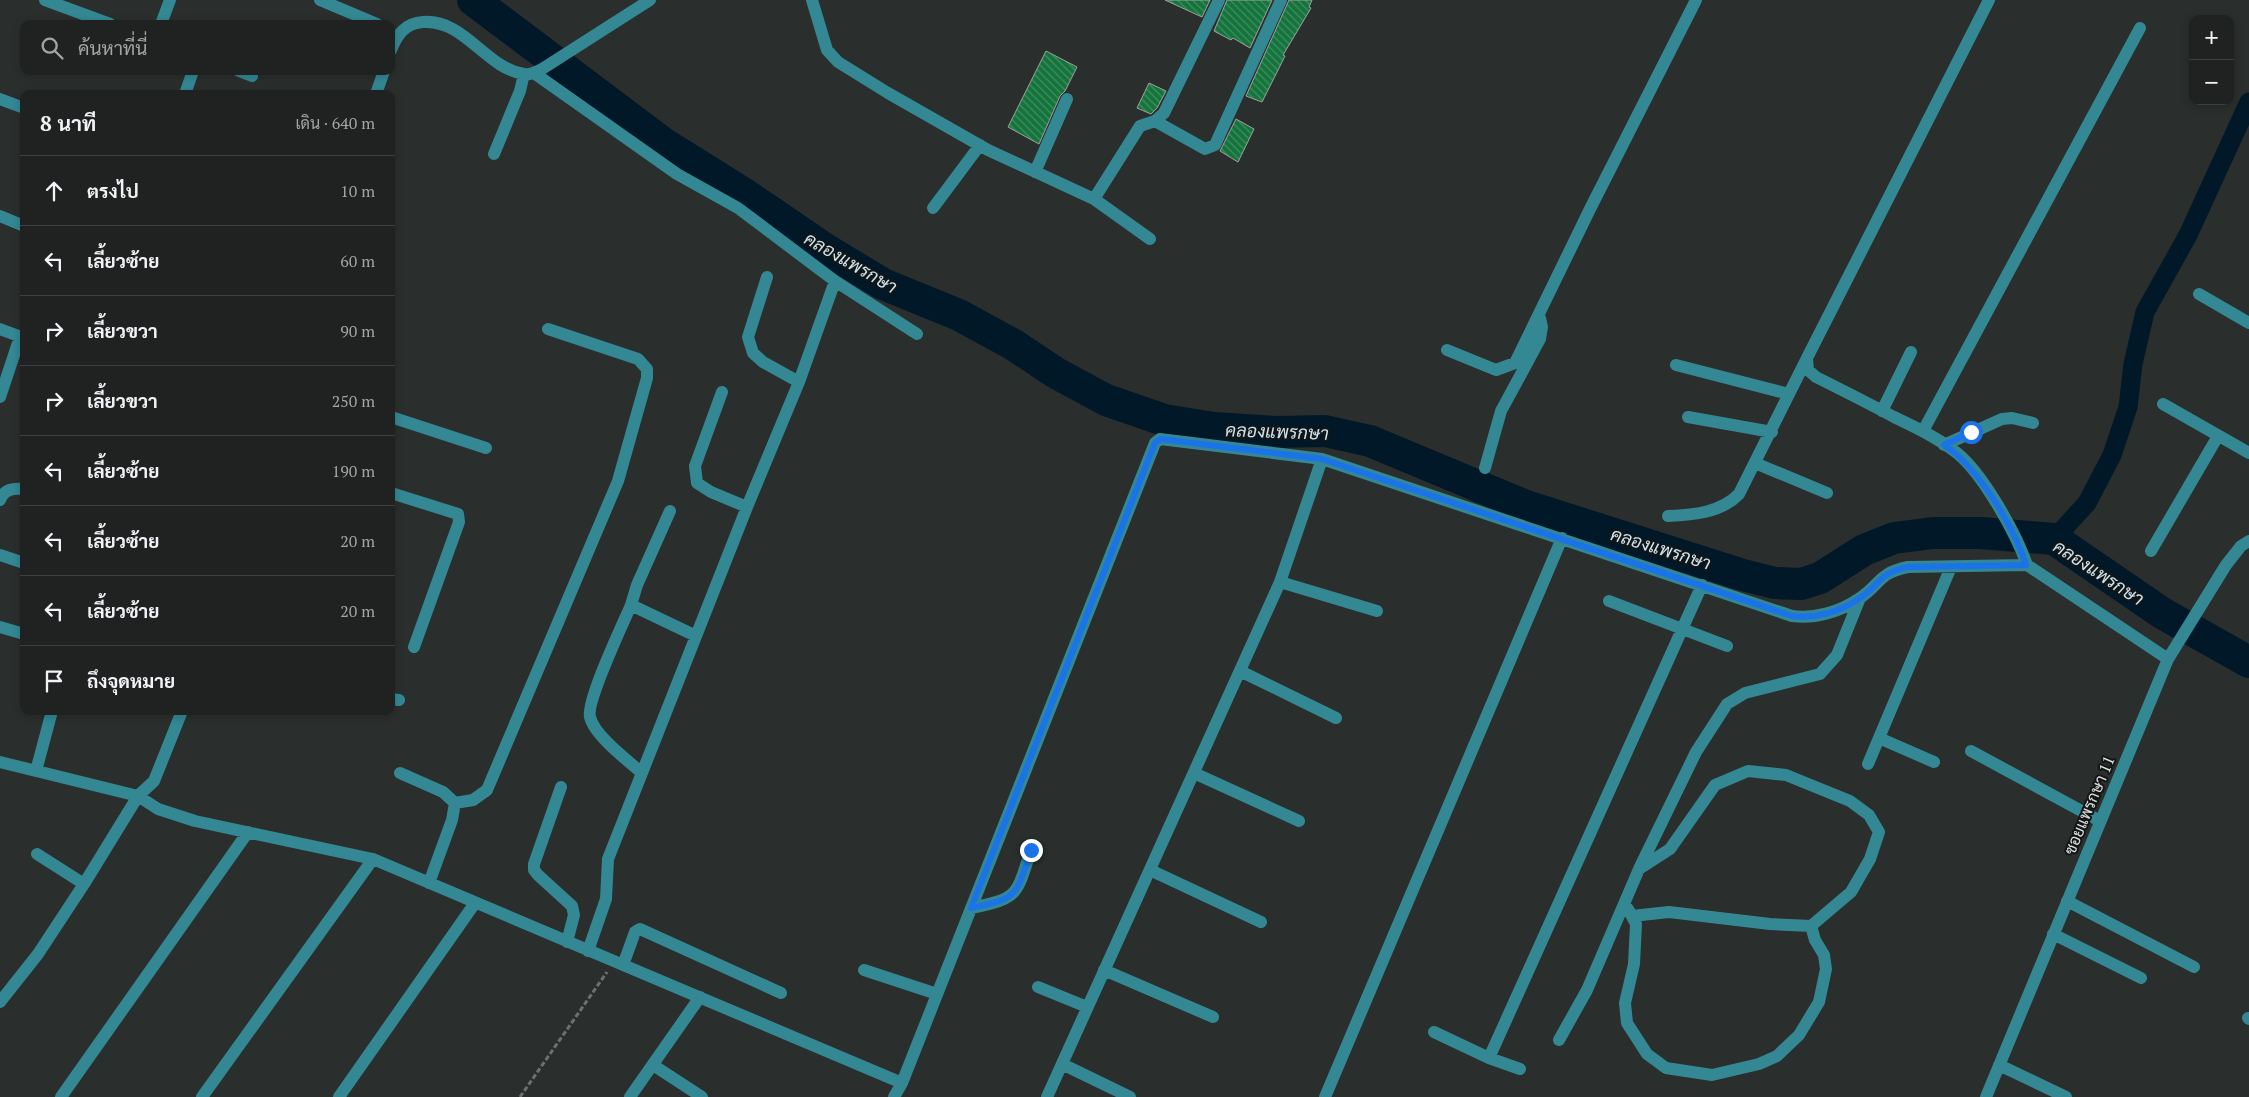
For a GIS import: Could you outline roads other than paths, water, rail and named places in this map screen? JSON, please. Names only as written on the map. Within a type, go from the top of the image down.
[{"type":"street","points":[[162,20],[170,0]]},
{"type":"street","points":[[320,0],[368,20]]},
{"type":"street","points":[[494,154],[520,91],[533,72],[650,0]]},
{"type":"street","points":[[812,0],[828,50],[838,62],[888,93],[980,145],[1094,199],[1150,239]]},
{"type":"street","points":[[1094,199],[1140,126],[1160,118],[1171,100],[1219,0]]},
{"type":"street","points":[[1155,121],[1205,149],[1215,145],[1281,0]]},
{"type":"street","points":[[1447,350],[1490,369],[1508,368],[1515,363],[1590,209],[1696,0]]},
{"type":"street","points":[[1668,516],[1707,512],[1732,502],[1739,494],[1772,432],[1988,0]]},
{"type":"street","points":[[52,1],[100,20]]},
{"type":"street","points":[[396,31],[416,22],[437,22],[464,36],[502,66],[533,72],[676,174],[738,208],[835,281],[917,334]]},
{"type":"street","points":[[1923,431],[2140,28]]},
{"type":"street","points":[[186,90],[192,75]]},
{"type":"street","points":[[377,90],[383,75]]},
{"type":"street","points":[[0,99],[20,106]]},
{"type":"street","points":[[1035,172],[1066,99]]},
{"type":"street","points":[[933,208],[980,145]]},
{"type":"street","points":[[0,216],[20,224]]},
{"type":"street","points":[[767,276],[748,337],[753,353],[763,362],[798,382]]},
{"type":"street","points":[[588,950],[606,899],[608,859],[798,382],[835,281]]},
{"type":"street","points":[[2199,294],[2248,320]]},
{"type":"street","points":[[1485,468],[1501,411],[1540,338],[1542,327],[1540,315]]},
{"type":"street","points":[[400,773],[443,792],[455,802],[473,800],[486,790],[618,481],[648,369],[638,359],[548,329]]},
{"type":"street","points":[[0,330],[20,337]]},
{"type":"street","points":[[0,397],[20,343]]},
{"type":"street","points":[[1882,411],[1910,352]]},
{"type":"street","points":[[1808,358],[1808,370],[1816,377],[1923,431],[1957,453],[1998,508],[2021,548],[2026,565]]},
{"type":"street","points":[[1676,365],[1790,394]]},
{"type":"street","points":[[722,392],[695,466],[697,483],[711,492],[747,507]]},
{"type":"street","points":[[2162,404],[2249,453]]},
{"type":"street","points":[[395,417],[486,448]]},
{"type":"street","points":[[1688,418],[1772,432]]},
{"type":"street","points":[[1944,445],[2002,419],[2012,418],[2033,422]]},
{"type":"street","points":[[2152,551],[2218,436]]},
{"type":"street","points":[[894,1097],[902,1083],[1155,443],[1160,439],[1322,459],[1792,616],[1808,618],[1824,615],[1860,598],[1893,570],[1908,567],[2026,565],[2168,659]]},
{"type":"street","points":[[1046,1097],[1280,582],[1322,459]]},
{"type":"street","points":[[1755,463],[1827,493]]},
{"type":"street","points":[[0,500],[8,490],[20,489]]},
{"type":"street","points":[[395,494],[458,514],[459,522],[414,648]]},
{"type":"street","points":[[642,773],[596,730],[589,716],[594,696],[631,605],[637,585],[670,511]]},
{"type":"street","points":[[1325,1097],[1562,538]]},
{"type":"street","name":"ซอยแพรกษา 11","points":[[1986,1097],[2168,659],[2202,607],[2226,565],[2242,546],[2249,541]]},
{"type":"street","points":[[0,555],[20,562]]},
{"type":"street","points":[[1868,764],[1951,567]]},
{"type":"street","points":[[1280,582],[1377,611]]},
{"type":"street","points":[[1489,1058],[1702,585]]},
{"type":"street","points":[[1559,1040],[1587,990],[1639,869],[1696,752],[1727,704],[1745,693],[1820,674],[1837,655],[1860,598]]},
{"type":"street","points":[[1609,601],[1727,646]]},
{"type":"street","points":[[631,605],[696,636]]},
{"type":"street","points":[[0,627],[20,633]]},
{"type":"street","points":[[1240,671],[1336,718]]},
{"type":"street","points":[[36,771],[51,715]]},
{"type":"street","points":[[0,1002],[38,954],[138,796],[154,781],[180,715]]},
{"type":"street","points":[[1879,738],[1934,762]]},
{"type":"street","points":[[1972,751],[2100,821]]},
{"type":"street","points":[[0,762],[138,796],[158,809],[176,815],[373,859],[902,1083]]},
{"type":"street","points":[[1632,916],[1669,912],[1811,926],[1851,892],[1870,859],[1879,832],[1869,815],[1850,801],[1786,775],[1748,771],[1716,785],[1670,849],[1639,869]]},
{"type":"street","points":[[1194,773],[1300,821]]},
{"type":"street","points":[[562,787],[534,864],[534,870],[572,906],[574,916],[567,942]]},
{"type":"street","points":[[429,883],[452,820],[455,802]]},
{"type":"street","points":[[61,1097],[248,832]]},
{"type":"street","points":[[971,908],[999,902],[1010,897],[1021,881],[1031,850]]},
{"type":"street","points":[[37,854],[84,884]]},
{"type":"street","points":[[202,1097],[373,859]]},
{"type":"street","points":[[1150,870],[1261,922]]},
{"type":"street","points":[[2067,902],[2194,968]]},
{"type":"street","points":[[339,1097],[475,903]]},
{"type":"street","points":[[1625,903],[1636,924],[1634,964],[1625,1003],[1627,1023],[1648,1054],[1666,1068],[1712,1075],[1760,1064],[1777,1056],[1798,1035],[1819,1002],[1826,969],[1824,955],[1815,940],[1811,926]]},
{"type":"street","points":[[619,963],[635,932],[640,929],[781,993]]},
{"type":"street","points":[[2053,934],[2141,978]]},
{"type":"street","points":[[864,970],[937,994]]},
{"type":"street","points":[[1104,970],[1213,1017]]},
{"type":"street","points":[[1038,987],[1087,1007]]},
{"type":"street","points":[[630,1097],[700,998]]},
{"type":"street","points":[[1434,1032],[1489,1058],[1520,1069]]},
{"type":"street","points":[[1062,1064],[1130,1097]]},
{"type":"street","points":[[652,1065],[702,1097]]},
{"type":"street","points":[[1999,1065],[2066,1097]]},
{"type":"waterway","name":"คลองแพรกษา","points":[[473,0],[663,143],[743,193],[825,249],[883,284],[959,315],[1014,345],[1056,373],[1106,400],[1164,420],[1214,428],[1274,432],[1325,431],[1370,441],[1526,506],[1743,575],[1775,583],[1801,584],[1820,578],[1864,550],[1894,538],[1933,533],[1981,533],[2054,539],[2162,613],[2249,662]]},
{"type":"waterway","points":[[2054,539],[2087,503],[2112,455],[2128,407],[2133,364],[2145,312],[2188,235],[2249,102]]}]
